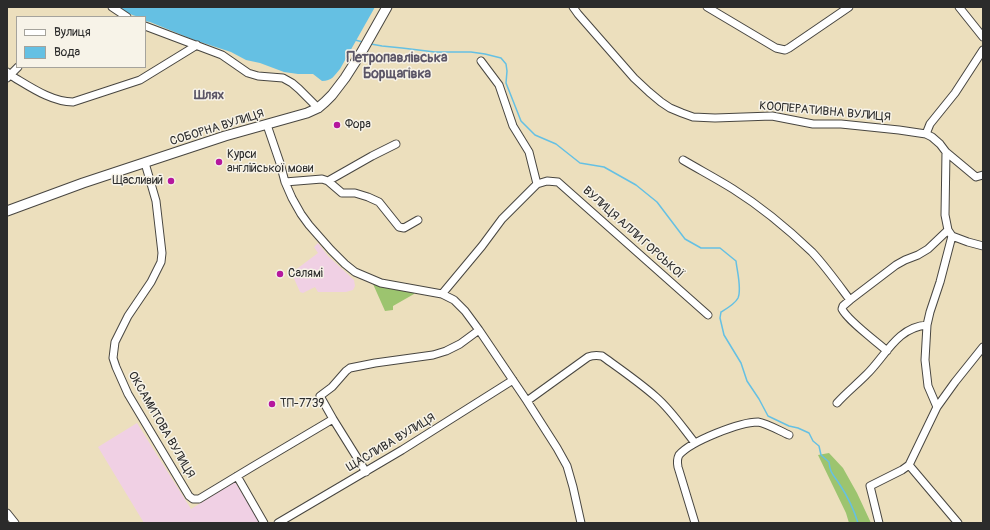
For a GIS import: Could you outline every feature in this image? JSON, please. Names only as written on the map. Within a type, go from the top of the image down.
[{"type":"main road","name":"СОБОРНА ВУЛИЦЯ","points":[[7,211],[83,183],[225,136],[307,113],[318,108],[332,95],[345,78],[387,7]]},
{"type":"street","points":[[112,7],[126,16]]},
{"type":"street","name":"КООПЕРАТИВНА ВУЛИЦЯ","points":[[573,7],[639,83],[661,102],[682,113],[693,116],[715,118],[772,116],[813,124],[841,124],[926,134]]},
{"type":"street","points":[[707,7],[776,48],[785,50],[803,40],[849,7]]},
{"type":"street","points":[[959,7],[983,37]]},
{"type":"street","points":[[146,26],[222,55],[248,73],[258,76],[283,78],[299,88],[318,108]]},
{"type":"street","points":[[17,68],[8,76],[42,94],[66,102],[73,102],[140,80],[197,46]]},
{"type":"street","points":[[983,50],[955,93],[930,124],[926,134],[936,140],[946,152],[976,177],[983,175]]},
{"type":"street","points":[[442,294],[482,246],[502,219],[537,184],[529,152],[514,126],[499,85],[481,61]]},
{"type":"street","points":[[267,125],[280,162],[285,182],[292,198],[309,225],[331,250],[355,272],[381,282],[442,294],[458,304],[465,311],[527,401],[567,466],[581,523]]},
{"type":"street","points":[[328,181],[396,144]]},
{"type":"street","points":[[937,406],[928,386],[925,360],[927,325],[942,275],[950,233],[944,215],[946,152]]},
{"type":"street","points":[[683,160],[734,190],[768,214],[812,252],[850,300]]},
{"type":"street","name":"ОКСАМИТОВА ВУЛИЦЯ","points":[[145,163],[156,200],[162,253],[161,262],[156,273],[128,316],[115,342],[114,358],[116,367],[128,394],[189,496],[193,500],[199,499],[333,419]]},
{"type":"street","points":[[285,182],[322,179],[328,181],[342,193],[354,193],[379,202],[399,227],[404,228],[418,220]]},
{"type":"street","name":"ВУЛИЦЯ АЛЛИ ГОРСЬКОЇ","points":[[537,184],[547,181],[558,182],[708,315]]},
{"type":"street","points":[[950,233],[968,242],[983,246]]},
{"type":"street","points":[[887,351],[854,323],[842,309],[843,306],[896,265],[918,255],[950,233]]},
{"type":"street","points":[[837,403],[847,392],[867,375],[901,335],[918,325],[927,325]]},
{"type":"street","points":[[366,472],[320,396],[332,387],[350,368],[433,355],[446,351],[460,344],[479,330]]},
{"type":"street","points":[[879,523],[870,486],[909,465],[937,406],[983,347]]},
{"type":"street","points":[[527,401],[588,357],[593,355],[602,356],[657,398],[695,443]]},
{"type":"street","name":"ЩАСЛИВА ВУЛИЦЯ","points":[[278,523],[366,472],[513,380]]},
{"type":"street","points":[[696,523],[678,467],[678,456],[695,443],[724,430],[752,423],[759,422],[789,435]]},
{"type":"street","points":[[909,465],[958,523]]},
{"type":"street","points":[[237,476],[264,523]]},
{"type":"street","points":[[7,513],[15,523]]},
{"type":"shaded area","points":[[318,243],[328,256],[354,280],[355,286],[353,290],[346,292],[318,292],[315,287],[303,293],[300,292],[292,274],[318,253],[314,247]]},
{"type":"shaded area","points":[[137,423],[191,509],[235,482],[260,523],[144,523],[98,447]]},
{"type":"green space","points":[[373,284],[415,291],[414,294],[393,306],[393,310],[385,311]]},
{"type":"green space","points":[[829,453],[843,468],[871,523],[849,523],[846,513],[818,455]]},
{"type":"water","points":[[118,7],[375,7],[340,69],[331,79],[325,81],[322,81],[313,74],[284,72],[260,63],[246,60],[231,52],[194,40],[146,21],[146,16],[138,16],[128,13]]},
{"type":"waterway","points":[[355,40],[363,42]]},
{"type":"waterway","points":[[371,44],[435,52],[471,52],[501,58],[506,64],[506,83],[521,121],[535,135],[556,144],[580,163],[604,167],[636,185],[657,202],[685,239],[701,248],[720,248],[736,261],[739,294],[735,302],[721,312],[720,318],[724,335],[741,363],[747,381],[768,416],[809,433],[813,441],[819,446],[821,455],[829,462],[831,472],[853,508],[858,523]]},
{"type":"place","name":"Фора","points":[[337,125]]},
{"type":"place","name":"Курси англійської мови","points":[[219,162]]},
{"type":"place","name":"Щасливий","points":[[171,181]]},
{"type":"place","name":"Салямі","points":[[280,274]]},
{"type":"place","name":"ТП-7739","points":[[272,404]]},
{"type":"district","name":"Петропавлівська Борщагівка","points":[[397,66]]},
{"type":"district","name":"Шлях","points":[[209,96]]}]
